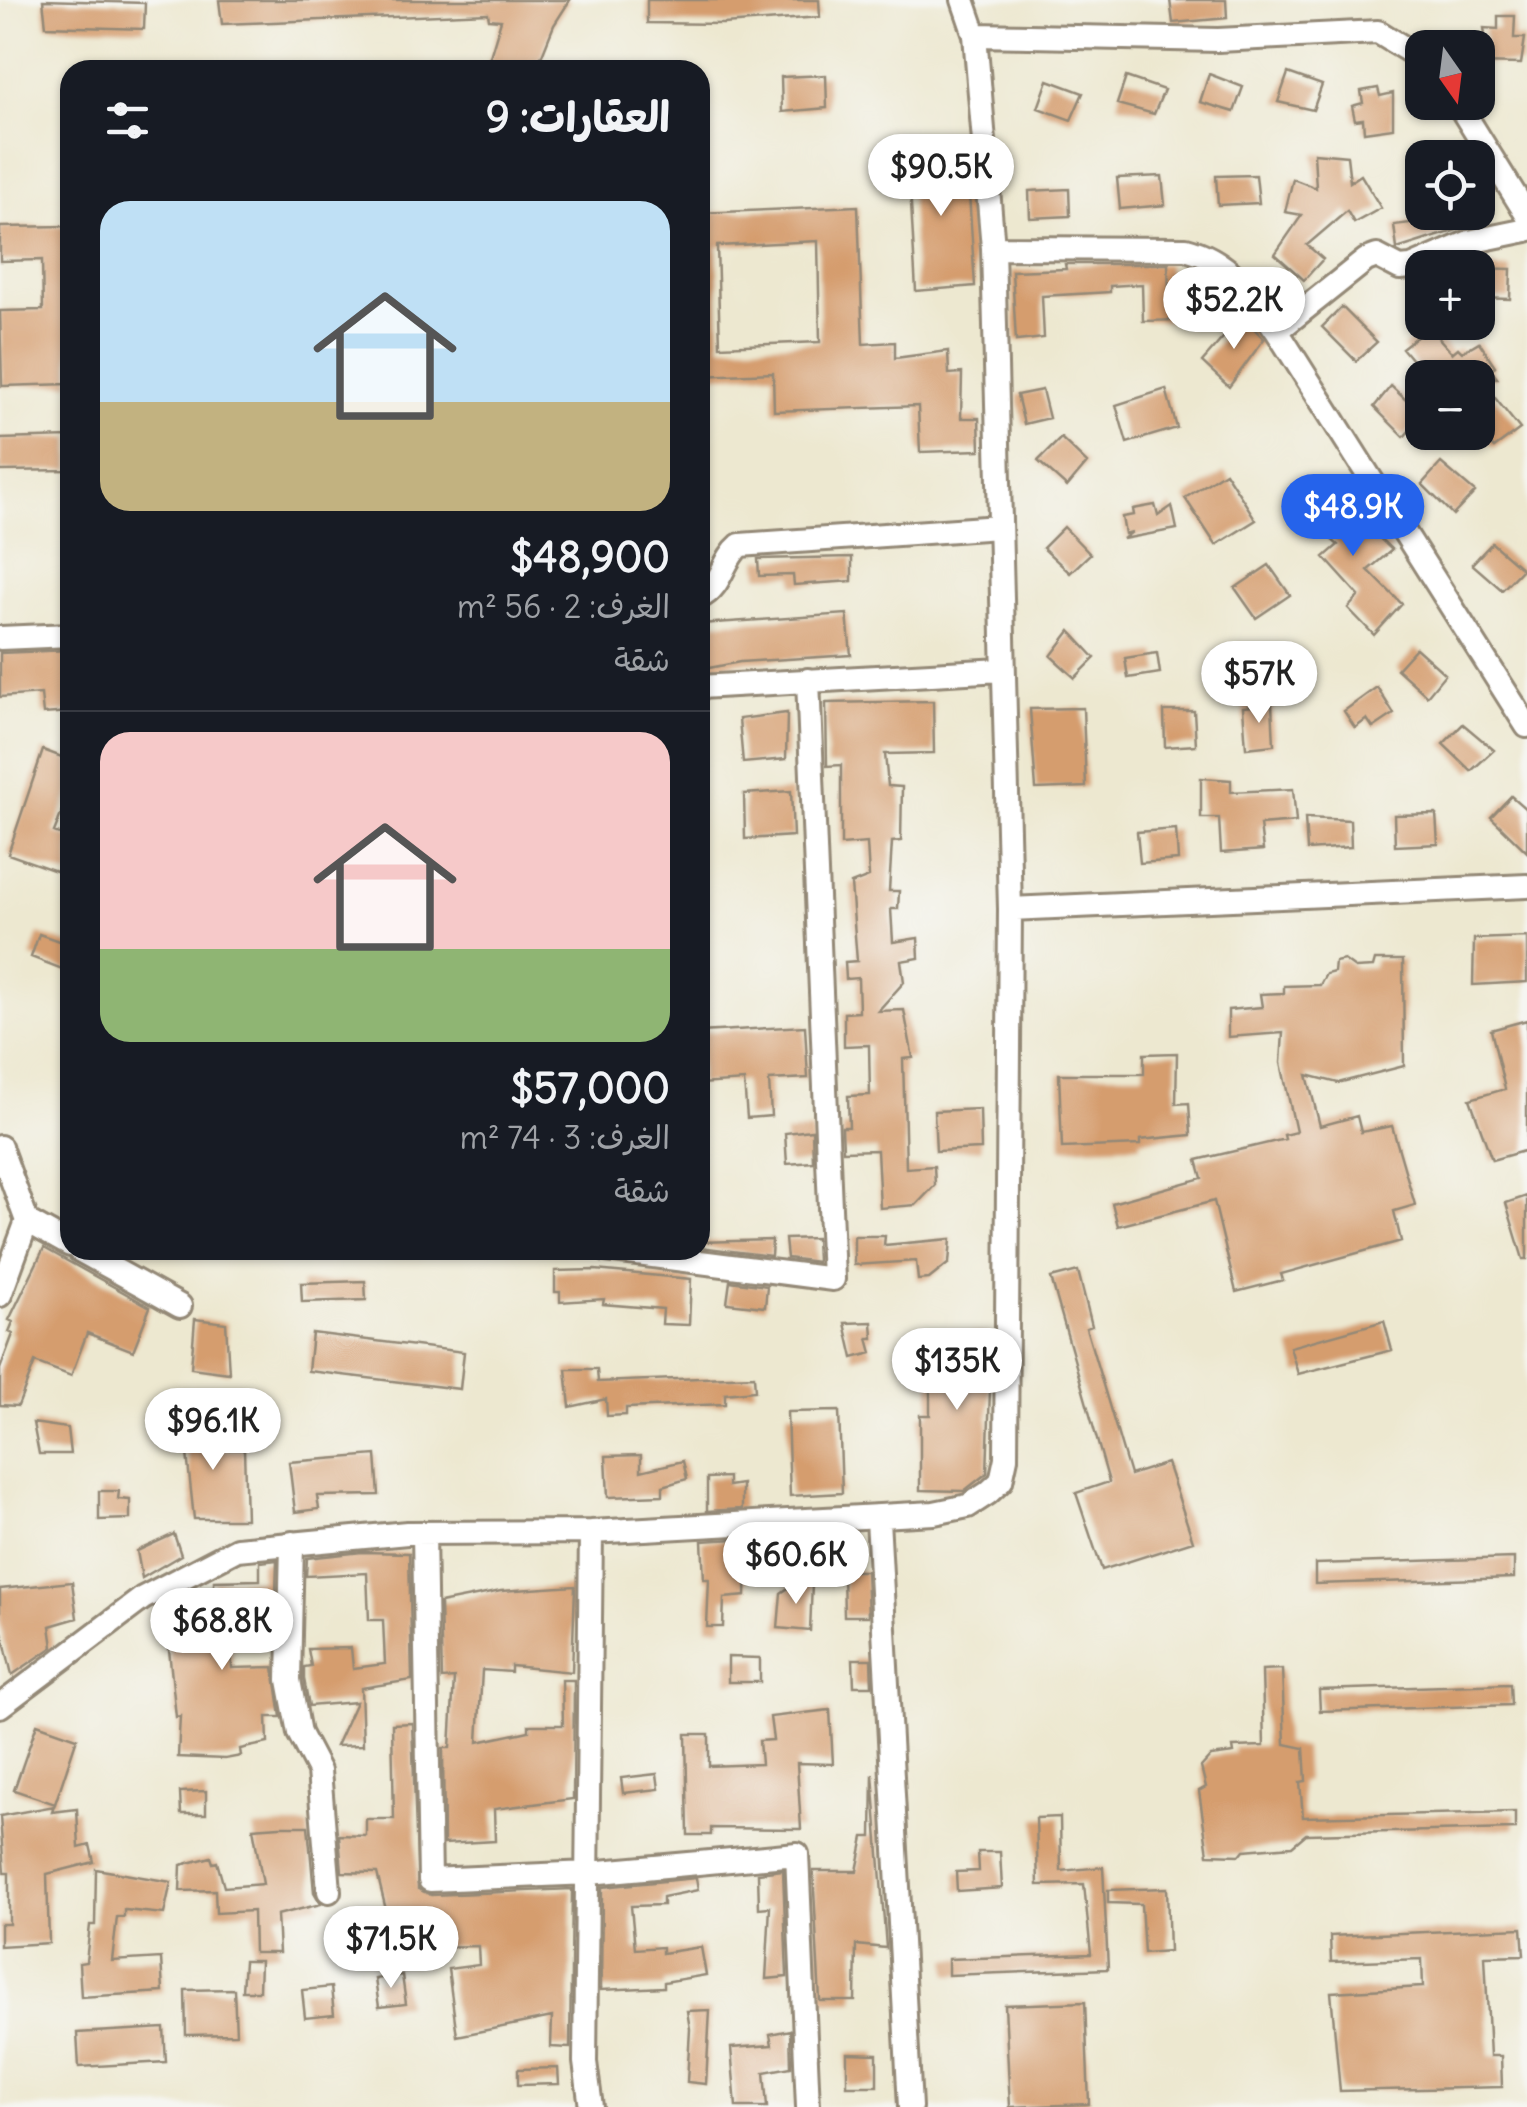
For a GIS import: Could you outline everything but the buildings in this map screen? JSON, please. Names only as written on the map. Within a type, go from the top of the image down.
[{"type":"street","points":[[0,1706],[88,1636],[196,1566],[237,1548],[424,1533],[591,1532],[878,1519],[968,1506],[1001,1481],[1006,1458],[1010,910],[993,248],[975,35],[963,0]]},
{"type":"street","points":[[975,35],[1218,40],[1378,32],[1405,49]]},
{"type":"street","points":[[1468,120],[1527,215]]},
{"type":"street","points":[[1277,331],[1366,260],[1377,256],[1400,268],[1411,267],[1469,242],[1527,230]]},
{"type":"street","points":[[993,248],[1186,249],[1212,256],[1233,270],[1277,331],[1527,726]]},
{"type":"street","points":[[710,589],[717,584],[723,564],[740,544],[999,527]]},
{"type":"street","points":[[0,638],[60,635]]},
{"type":"street","points":[[710,686],[1002,670]]},
{"type":"street","points":[[687,1260],[833,1278],[808,680]]},
{"type":"street","points":[[1010,910],[1527,886]]},
{"type":"street","points":[[0,1147],[27,1221],[0,1295]]},
{"type":"street","points":[[27,1221],[60,1239]]},
{"type":"street","points":[[96,1260],[180,1306]]},
{"type":"street","points":[[878,1519],[910,2107]]},
{"type":"street","points":[[591,1532],[585,2062],[591,2107]]},
{"type":"street","points":[[424,1533],[430,1880],[589,1873],[798,1854],[808,2107]]},
{"type":"street","points":[[292,1543],[289,1680],[300,1733],[319,1771],[329,1891]]}]
